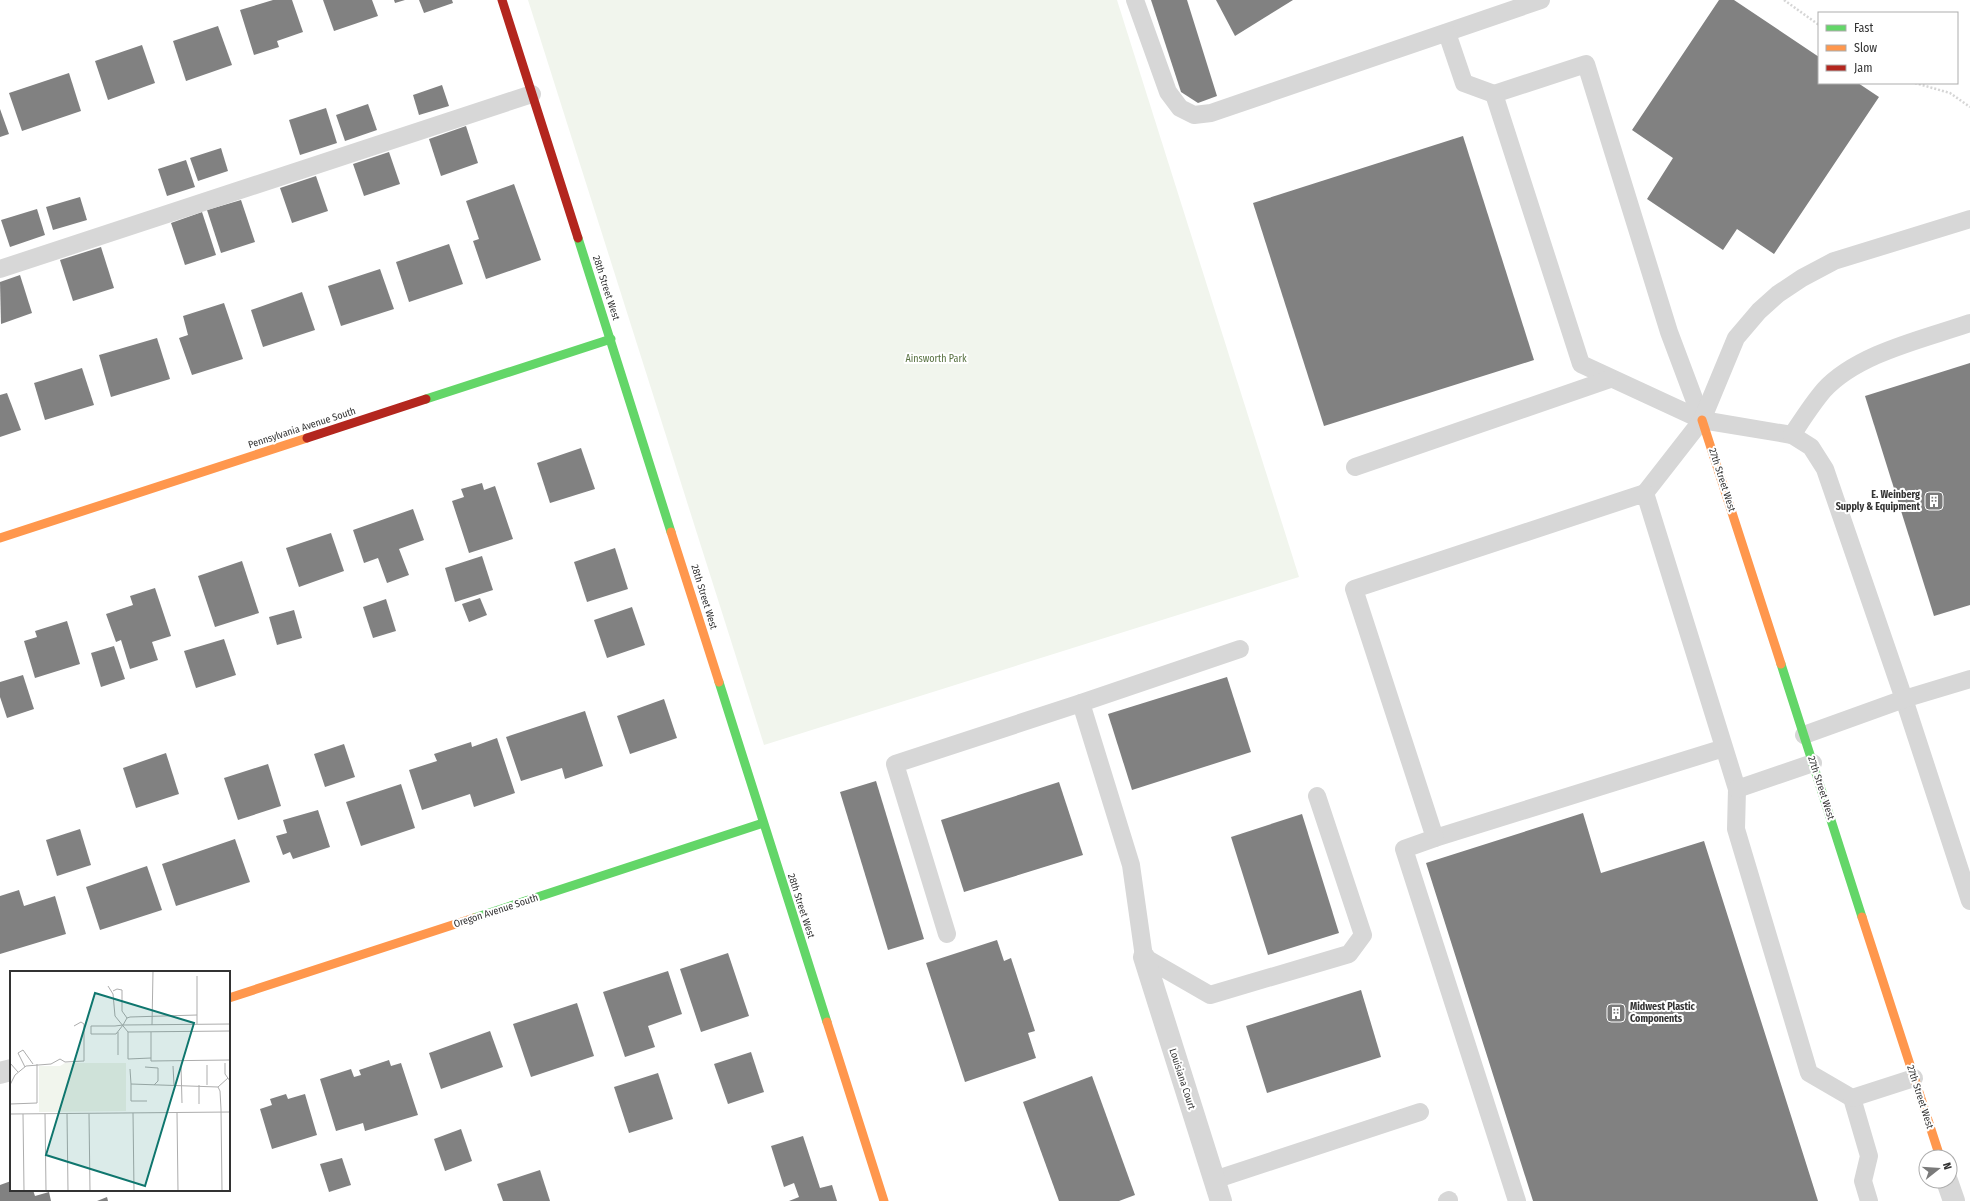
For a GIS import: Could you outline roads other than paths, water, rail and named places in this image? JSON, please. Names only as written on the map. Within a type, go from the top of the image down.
[{"type":"street","name":"28th Street West","points":[[502,0],[884,1201]]},
{"type":"street","name":"Pennsylvania Avenue South","points":[[0,538],[611,339]]},
{"type":"street","name":"27th Street West","points":[[1702,420],[1937,1149]]},
{"type":"street","name":"Oregon Avenue South","points":[[230,998],[763,823]]},
{"type":"street","name":"Louisiana Court","points":[[1144,957],[1221,1201]]},
{"type":"street","points":[[0,1073],[10,1070]]},
{"type":"street","points":[[1950,1189],[1954,1201]]},
{"type":"lane","points":[[1135,0],[1168,92],[1180,108],[1194,115],[1211,113],[1541,0]]},
{"type":"lane","points":[[1446,33],[1464,83],[1494,94],[1586,64],[1669,332],[1702,420]]},
{"type":"lane","points":[[0,269],[532,94]]},
{"type":"lane","points":[[1494,94],[1581,364],[1610,379],[1702,420],[1792,435],[1811,447],[1825,469],[1904,699],[1970,901]]},
{"type":"lane","points":[[1435,838],[1354,588],[1645,493],[1702,420],[1736,338],[1759,312],[1778,294],[1802,278],[1834,261],[1970,219]]},
{"type":"lane","points":[[1792,435],[1825,389],[1863,361],[1884,352],[1970,323]]},
{"type":"lane","points":[[1355,467],[1610,379]]},
{"type":"lane","points":[[1645,493],[1737,789],[1736,829],[1809,1073],[1852,1098],[1869,1156],[1863,1182],[1869,1201]]},
{"type":"lane","points":[[947,934],[895,764],[1240,649]]},
{"type":"lane","points":[[1804,735],[1904,699],[1970,679]]},
{"type":"lane","points":[[1081,703],[1131,865],[1144,957],[1210,995],[1349,954],[1363,935],[1317,796]]},
{"type":"lane","points":[[1517,1201],[1404,849],[1724,748]]},
{"type":"lane","points":[[1737,789],[1813,763]]},
{"type":"lane","points":[[1852,1098],[1914,1078]]},
{"type":"lane","points":[[1214,1180],[1420,1112]]},
{"type":"place","name":"E. Weinberg Supply & Equipment","points":[[1934,501]]},
{"type":"place","name":"Midwest Plastic Components","points":[[1616,1013]]},
{"type":"park label","name":"Ainsworth Park","points":[[936,359]]}]
